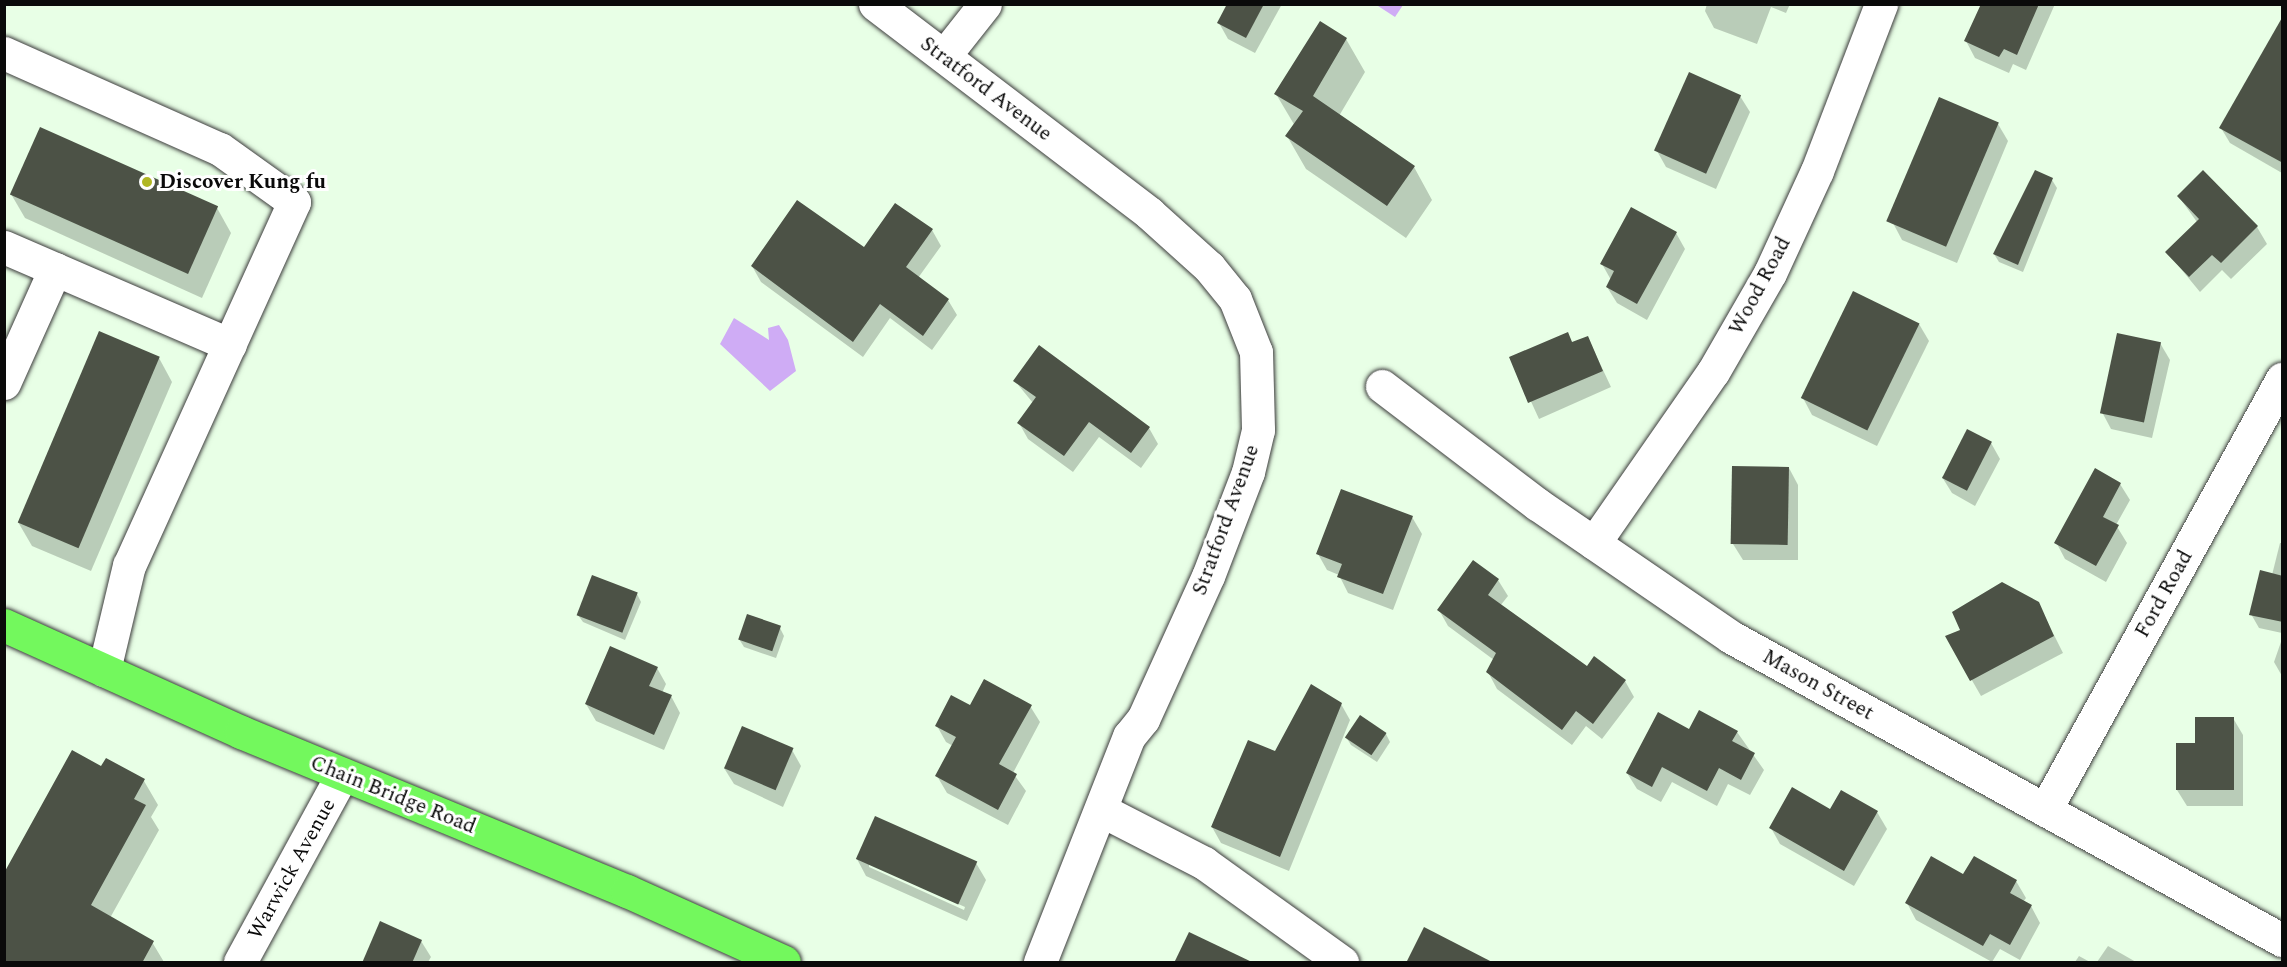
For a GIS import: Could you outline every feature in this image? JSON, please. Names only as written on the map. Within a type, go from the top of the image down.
[{"type":"main road","name":"Chain Bridge Road","points":[[4,625],[342,776],[627,891],[784,963]]},
{"type":"street","name":"Stratford Avenue","points":[[875,4],[1149,213],[1209,267],[1235,299],[1256,352],[1258,430],[1248,472],[1208,576],[1148,709],[1129,736],[1040,963]]},
{"type":"street","points":[[944,56],[985,4]]},
{"type":"street","name":"Wood Road","points":[[1594,543],[1713,372],[1770,273],[1817,171],[1881,4]]},
{"type":"street","points":[[4,52],[220,148],[294,202],[129,565],[104,670]]},
{"type":"street","points":[[4,247],[230,345]]},
{"type":"street","points":[[4,383],[55,269]]},
{"type":"street","name":"Ford Road","points":[[2045,810],[2283,379]]},
{"type":"street","name":"Mason Street","points":[[1382,386],[1594,543],[1731,637],[2283,940]]},
{"type":"street","name":"Warwick Avenue","points":[[240,963],[342,776]]},
{"type":"street","points":[[1101,810],[1204,862],[1342,963]]},
{"type":"shaded area","points":[[1375,4],[1403,4],[1403,5],[1395,17]]},
{"type":"shaded area","points":[[734,318],[769,340],[768,328],[779,325],[788,340],[796,371],[770,391],[720,344]]},
{"type":"building","points":[[1227,4],[1264,4],[1246,38],[1217,23]]},
{"type":"building","points":[[1981,4],[2039,4],[2017,55],[2004,49],[1999,57],[1964,41]]},
{"type":"building","points":[[2283,16],[2283,163],[2219,128]]},
{"type":"building","points":[[1320,21],[1347,38],[1313,96],[1415,166],[1387,206],[1285,136],[1303,111],[1274,94]]},
{"type":"building","points":[[1689,72],[1741,95],[1706,174],[1654,151]]},
{"type":"building","points":[[1939,97],[1999,122],[1946,247],[1886,221]]},
{"type":"building","points":[[40,127],[218,206],[188,274],[10,195]]},
{"type":"building","points":[[2035,170],[2053,178],[2018,265],[1993,254]]},
{"type":"building","points":[[2203,170],[2258,226],[2221,263],[2212,255],[2189,277],[2165,252],[2199,219],[2177,196]]},
{"type":"building","points":[[797,200],[864,247],[895,203],[933,229],[906,267],[949,299],[923,336],[880,304],[853,342],[751,266]]},
{"type":"building","points":[[1631,207],[1677,232],[1637,304],[1606,287],[1614,271],[1600,264]]},
{"type":"building","points":[[1853,291],[1920,323],[1867,430],[1801,398]]},
{"type":"building","points":[[99,331],[160,357],[78,548],[18,522]]},
{"type":"building","points":[[1568,332],[1572,342],[1588,336],[1603,371],[1528,403],[1509,357]]},
{"type":"building","points":[[2117,333],[2161,342],[2144,423],[2100,413]]},
{"type":"building","points":[[1039,345],[1150,427],[1131,453],[1089,422],[1064,456],[1017,423],[1036,397],[1013,381]]},
{"type":"building","points":[[1967,429],[1992,442],[1967,491],[1942,478]]},
{"type":"building","points":[[1732,466],[1789,467],[1788,545],[1731,544]]},
{"type":"building","points":[[2095,468],[2121,483],[2103,517],[2119,525],[2096,566],[2054,543]]},
{"type":"building","points":[[1341,489],[1413,516],[1383,594],[1337,577],[1342,564],[1316,554]]},
{"type":"building","points":[[1473,560],[1499,579],[1488,595],[1587,666],[1594,656],[1626,680],[1593,724],[1576,711],[1562,730],[1486,672],[1496,653],[1437,610]]},
{"type":"building","points":[[2260,570],[2283,576],[2283,622],[2249,615]]},
{"type":"building","points":[[592,575],[638,593],[622,633],[577,615]]},
{"type":"building","points":[[2002,582],[2039,602],[2054,636],[1970,681],[1945,636],[1960,630],[1952,612]]},
{"type":"building","points":[[747,614],[781,626],[772,651],[738,640]]},
{"type":"building","points":[[610,646],[658,667],[649,686],[672,695],[654,735],[585,704]]},
{"type":"building","points":[[984,679],[1032,705],[999,764],[1017,774],[998,810],[935,776],[956,737],[935,726],[951,695],[970,705]]},
{"type":"building","points":[[1311,684],[1342,703],[1280,857],[1211,827],[1248,740],[1275,751]]},
{"type":"building","points":[[1699,710],[1738,731],[1732,741],[1755,753],[1741,780],[1719,768],[1707,791],[1662,767],[1652,787],[1626,773],[1658,712],[1689,729]]},
{"type":"building","points":[[1360,715],[1387,733],[1371,755],[1345,737]]},
{"type":"building","points":[[2195,717],[2234,717],[2234,790],[2176,790],[2176,743],[2195,743]]},
{"type":"building","points":[[742,726],[794,748],[776,790],[724,768]]},
{"type":"building","points":[[72,750],[101,766],[106,758],[145,779],[134,799],[146,805],[91,905],[154,941],[142,963],[4,963],[4,873]]},
{"type":"building","points":[[1792,787],[1830,809],[1841,790],[1878,811],[1844,871],[1769,828]]},
{"type":"building","points":[[875,816],[977,862],[958,904],[856,859]]},
{"type":"building","points":[[1931,856],[1963,874],[1974,856],[2017,880],[2010,893],[2032,905],[2010,945],[1990,934],[1983,946],[1905,903]]},
{"type":"building","points":[[380,921],[422,940],[412,963],[362,963]]},
{"type":"building","points":[[1424,927],[1494,963],[1406,963]]},
{"type":"building","points":[[1189,932],[1254,963],[1174,963]]},
{"type":"place","name":"Discover Kung fu","points":[[147,182]]}]
